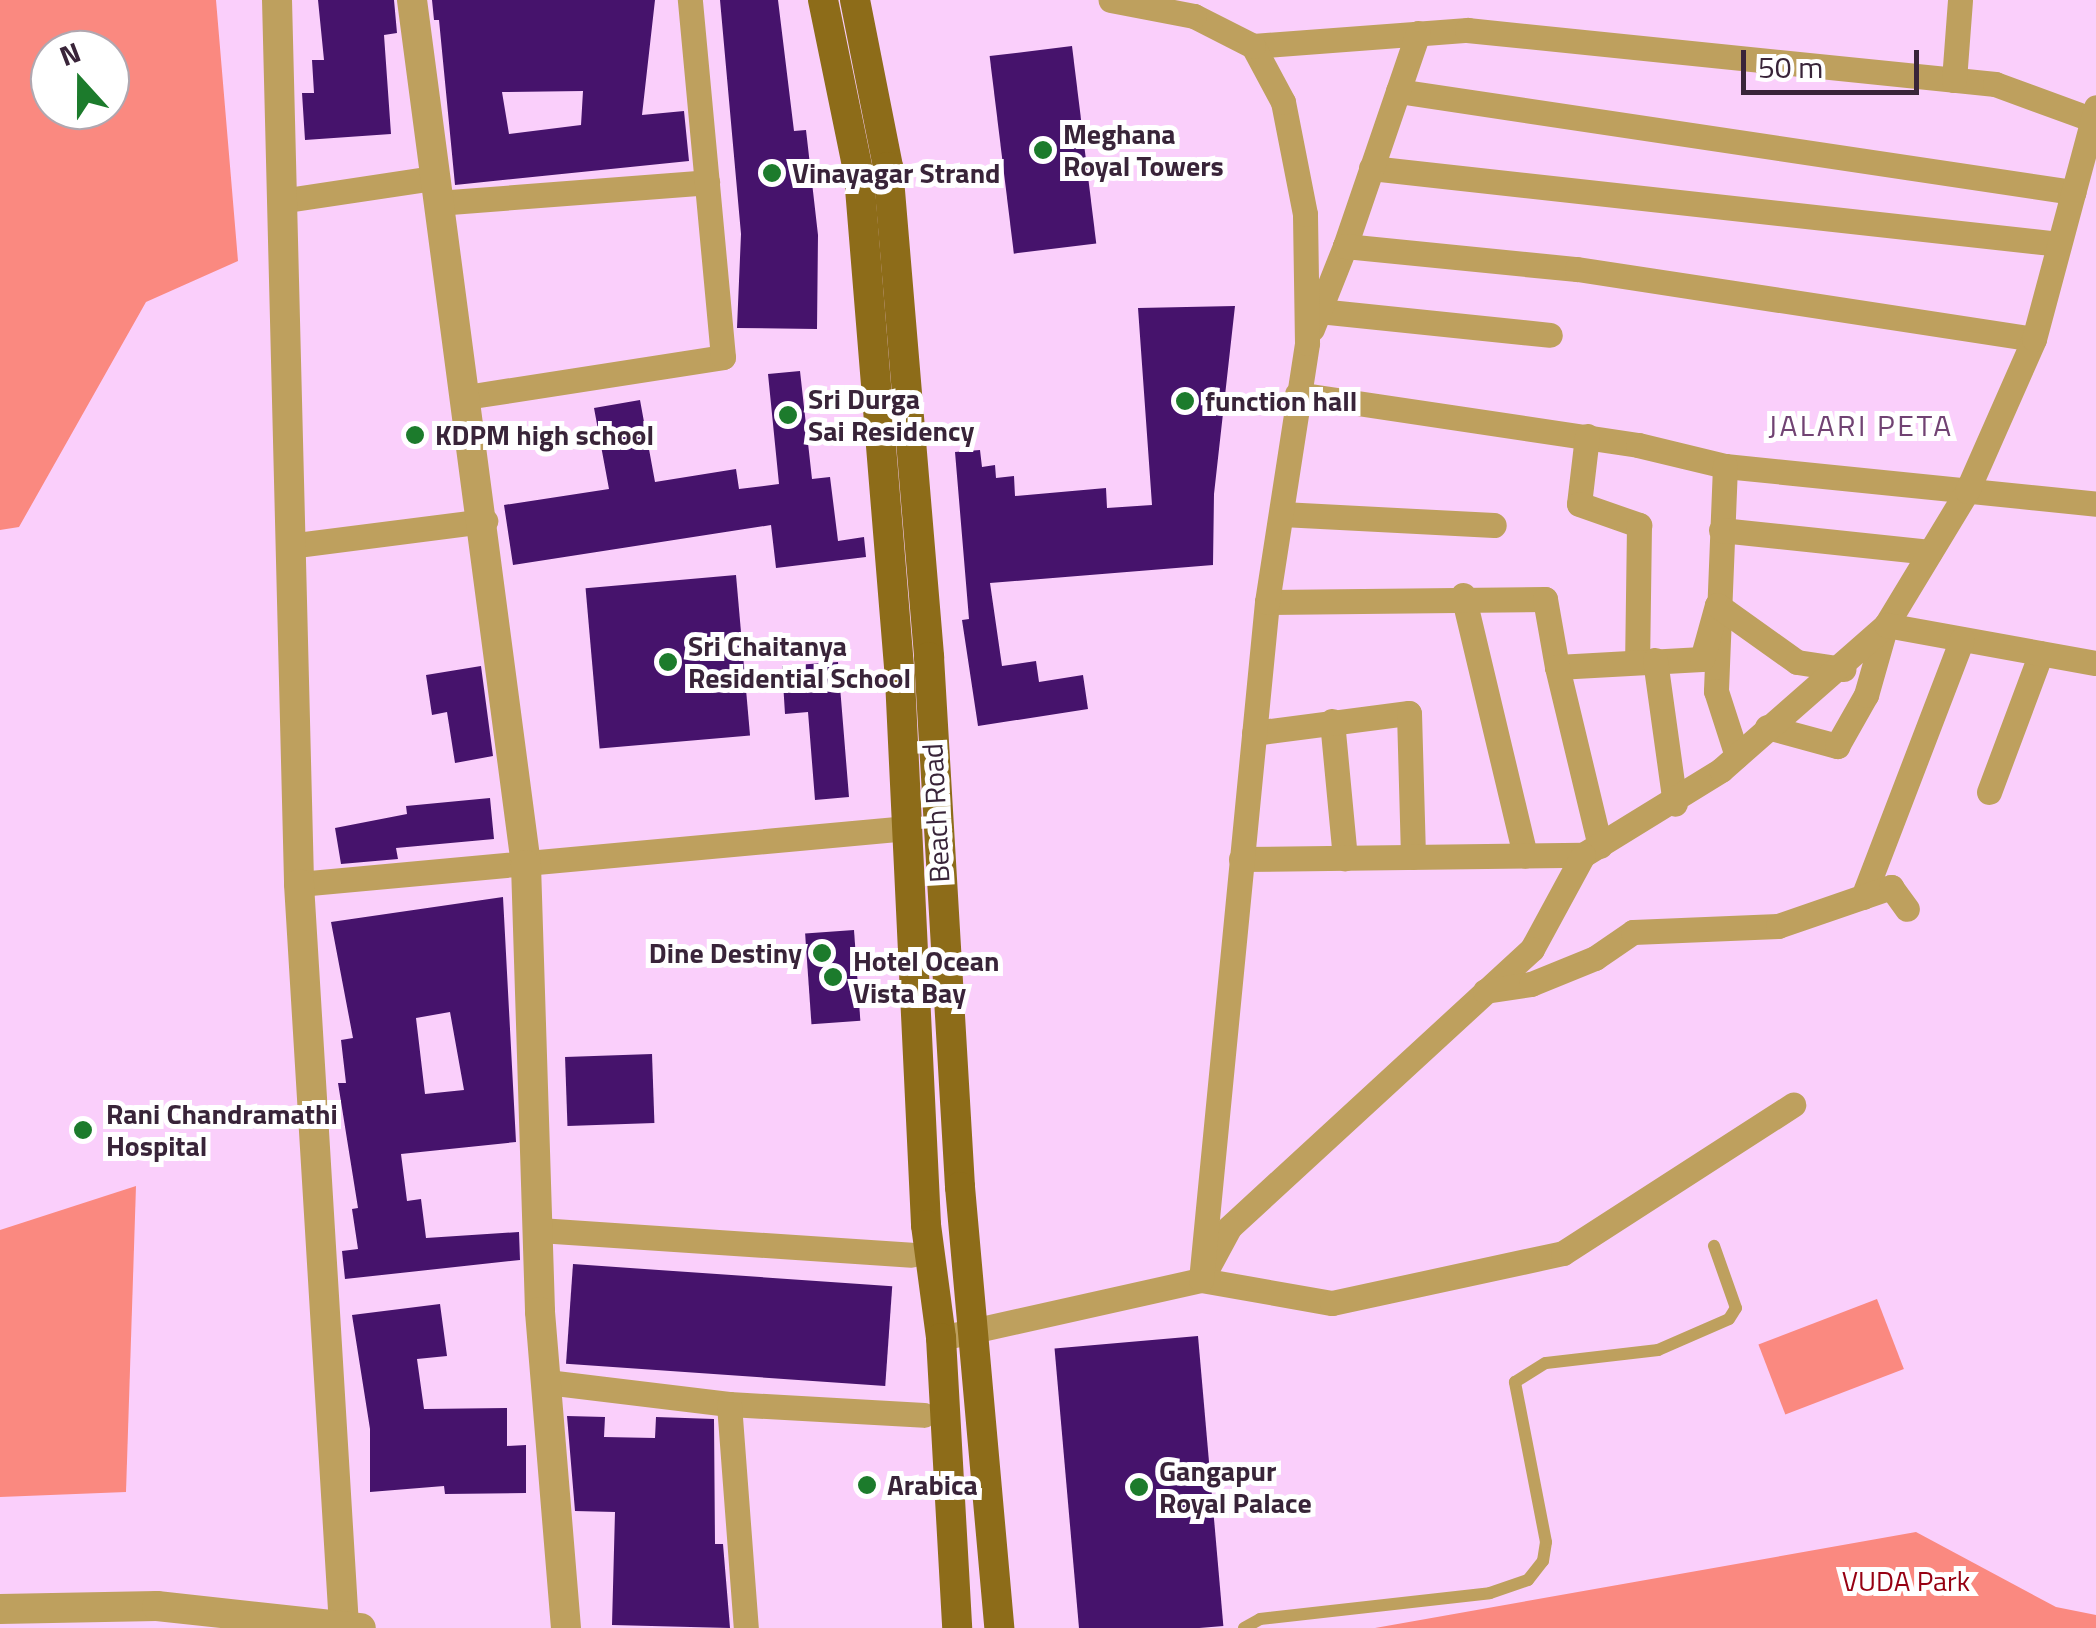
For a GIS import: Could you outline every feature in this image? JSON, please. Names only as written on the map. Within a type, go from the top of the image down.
[{"type":"main road","name":"Beach Road","points":[[823,0],[859,176],[907,828],[926,1226],[941,1338],[957,1628]]},
{"type":"main road","name":"Beach Road","points":[[854,0],[888,167],[929,657],[960,1187],[976,1333],[999,1628]]},
{"type":"street","points":[[0,1610],[350,1627],[299,884],[289,546],[286,200],[277,0]]},
{"type":"street","points":[[412,0],[435,191],[485,521],[526,865],[539,1230],[566,1628]]},
{"type":"street","points":[[466,397],[723,357],[690,0]]},
{"type":"street","points":[[1111,0],[1198,8],[1254,46],[1283,102],[1305,214],[1306,343],[1267,602],[1201,1280]]},
{"type":"street","points":[[1954,80],[1960,0]]},
{"type":"street","points":[[1242,860],[1525,856],[1592,850],[1675,804],[1843,670],[1886,625],[1966,491],[2034,340],[2095,116],[1995,84],[1467,30],[1254,46]]},
{"type":"street","points":[[1306,343],[1345,246],[1418,33]]},
{"type":"street","points":[[1398,90],[2073,192]]},
{"type":"street","points":[[1371,168],[2059,244]]},
{"type":"street","points":[[286,200],[707,182]]},
{"type":"street","points":[[1345,246],[1577,269],[2034,340]]},
{"type":"street","points":[[1319,311],[1550,336]]},
{"type":"street","points":[[1297,394],[1586,436],[1725,466],[2096,504]]},
{"type":"street","points":[[1586,436],[1579,504],[1638,525],[1646,660],[1675,804]]},
{"type":"street","points":[[1725,466],[1716,691],[1737,756]]},
{"type":"street","points":[[1282,514],[1494,525]]},
{"type":"street","points":[[289,546],[485,521]]},
{"type":"street","points":[[1721,530],[1930,552]]},
{"type":"street","points":[[1201,1280],[1229,1228],[1532,949],[1592,850],[1545,599],[1463,595],[1267,602]]},
{"type":"street","points":[[1463,595],[1525,856]]},
{"type":"street","points":[[1557,667],[1702,659],[1717,605]]},
{"type":"street","points":[[1717,605],[1798,662],[1843,670]]},
{"type":"street","points":[[1886,625],[2096,663]]},
{"type":"street","points":[[1768,727],[1838,746],[1866,695],[1886,625]]},
{"type":"street","points":[[1863,897],[1962,639]]},
{"type":"street","points":[[1988,792],[2042,653]]},
{"type":"street","points":[[1254,733],[1409,714],[1413,857]]},
{"type":"street","points":[[1332,721],[1345,858]]},
{"type":"street","points":[[299,884],[907,828]]},
{"type":"street","points":[[1485,991],[1531,984],[1595,958],[1633,932],[1778,926],[1892,887],[1907,908]]},
{"type":"street","points":[[941,1338],[1201,1280],[1332,1303],[1563,1253],[1793,1105]]},
{"type":"street","points":[[539,1230],[911,1256]]},
{"type":"street","points":[[547,1382],[729,1404],[924,1415]]},
{"type":"street","points":[[729,1404],[746,1628]]},
{"type":"lane","points":[[1244,1628],[1260,1619],[1490,1593],[1528,1580],[1543,1561],[1546,1542],[1515,1382],[1546,1362],[1658,1350],[1729,1319],[1736,1308],[1714,1246]]},
{"type":"green space","points":[[0,0],[216,0],[238,261],[146,302],[19,527],[0,530]]},
{"type":"green space","points":[[136,1186],[126,1492],[0,1497],[0,1230]]},
{"type":"green space","points":[[1877,1299],[1904,1369],[1785,1415],[1758,1345]]},
{"type":"green space","name":"VUDA Park","points":[[1916,1532],[2056,1607],[2096,1615],[2096,1628],[1375,1628]]},
{"type":"building","points":[[318,0],[394,0],[397,33],[384,35],[391,134],[305,140],[302,93],[314,93],[312,60],[324,60]]},
{"type":"building","points":[[432,0],[655,0],[642,115],[684,111],[689,161],[455,185],[439,20],[434,20]],"holes":[[[583,91],[581,125],[509,134],[502,92]]]},
{"type":"building","points":[[720,0],[778,0],[794,131],[806,130],[818,235],[817,329],[737,328],[741,234]]},
{"type":"building","name":"Meghana Royal Towers","points":[[1072,46],[1096,244],[1014,254],[990,56]]},
{"type":"building","points":[[1235,306],[1214,494],[1213,565],[990,583],[1002,666],[1036,661],[1039,682],[1083,675],[1088,709],[978,726],[962,620],[969,619],[955,452],[980,450],[982,467],[995,465],[996,478],[1014,476],[1015,496],[1106,488],[1107,508],[1152,505],[1138,308]]},
{"type":"building","points":[[800,371],[812,479],[830,477],[838,541],[864,537],[866,557],[776,568],[771,525],[513,565],[504,505],[609,489],[594,408],[640,400],[655,482],[736,469],[739,489],[779,484],[768,374]]},
{"type":"building","name":"Sri Chaitanya Residential School","points":[[736,575],[750,735],[600,749],[586,588]]},
{"type":"building","points":[[838,662],[849,797],[815,800],[808,712],[785,714],[782,666]]},
{"type":"building","points":[[481,666],[493,756],[455,763],[447,712],[432,715],[426,675]]},
{"type":"building","points":[[490,798],[494,839],[396,848],[398,859],[341,864],[335,828],[407,814],[406,806]]},
{"type":"building","points":[[503,897],[516,1142],[401,1154],[407,1201],[421,1199],[426,1238],[519,1232],[520,1260],[345,1279],[342,1251],[358,1249],[352,1209],[358,1208],[338,1083],[346,1083],[341,1040],[353,1038],[331,922]],"holes":[[[450,1012],[464,1090],[425,1094],[416,1018]]]},
{"type":"building","name":"Hotel Ocean Vista Bay","points":[[854,930],[860,1021],[811,1024],[805,933]]},
{"type":"building","points":[[652,1054],[654,1123],[567,1126],[565,1057]]},
{"type":"building","points":[[573,1264],[892,1286],[885,1386],[566,1364]]},
{"type":"building","points":[[440,1304],[447,1356],[417,1359],[424,1409],[507,1408],[507,1446],[526,1445],[526,1493],[445,1494],[444,1486],[370,1492],[370,1429],[352,1315]]},
{"type":"building","name":"Gangapur Royal Palace","points":[[1198,1336],[1223,1626],[1079,1628],[1055,1349]]},
{"type":"building","points":[[567,1416],[605,1417],[604,1437],[655,1438],[656,1417],[714,1419],[715,1544],[723,1544],[730,1628],[612,1625],[615,1512],[575,1511]]},
{"type":"place","name":"Meghana Royal Towers","points":[[1043,150]]},
{"type":"place","name":"Vinayagar Strand","points":[[772,173]]},
{"type":"place","name":"function hall","points":[[1185,401]]},
{"type":"place","name":"Sri Durga Sai Residency","points":[[788,415]]},
{"type":"place","name":"KDPM high school","points":[[415,435]]},
{"type":"place","name":"Sri Chaitanya Residential School","points":[[668,662]]},
{"type":"place","name":"Dine Destiny","points":[[822,953]]},
{"type":"place","name":"Hotel Ocean Vista Bay","points":[[833,977]]},
{"type":"place","name":"Rani Chandramathi Hospital","points":[[83,1130]]},
{"type":"place","name":"Arabica","points":[[867,1485]]},
{"type":"place","name":"Gangapur Royal Palace","points":[[1139,1487]]},
{"type":"district","name":"JALARI PETA","points":[[1861,425]]}]
